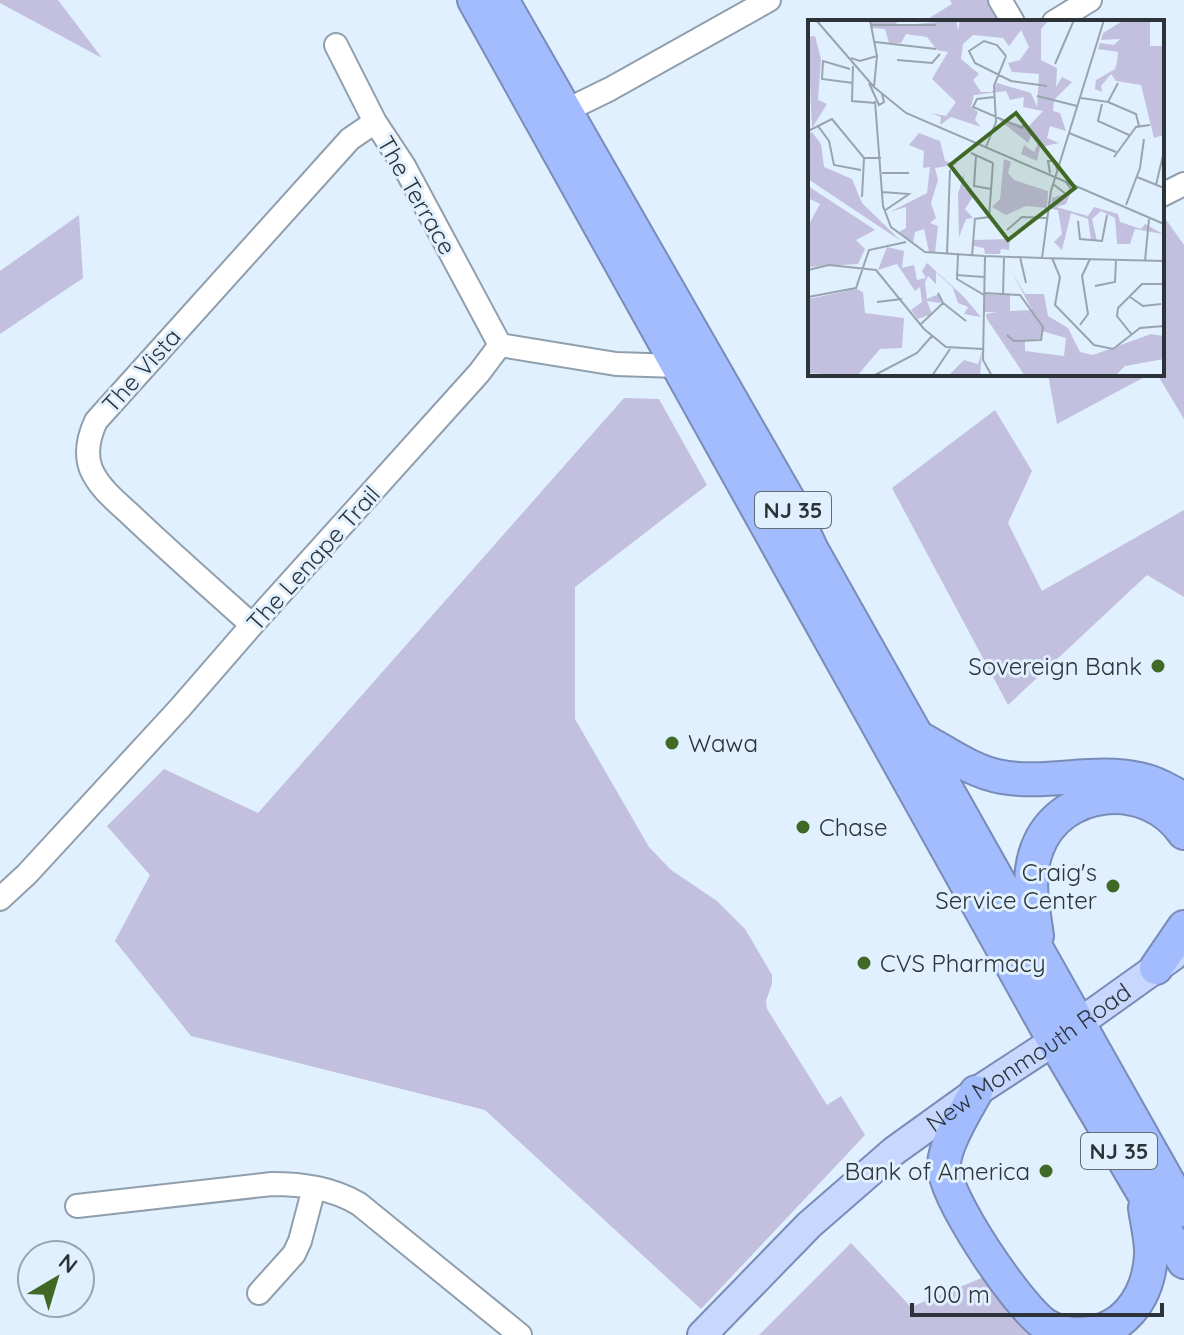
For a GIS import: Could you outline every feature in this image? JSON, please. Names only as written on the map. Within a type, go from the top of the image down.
[{"type":"highway","name":"NJ 35","points":[[474,0],[964,877],[1067,1032],[1102,1066],[1184,1210]]},
{"type":"highway","name":"NJ 35","points":[[502,0],[788,499],[812,550],[1039,951],[1067,1032],[1143,1193],[1184,1262]]},
{"type":"highway","points":[[918,737],[982,772],[1003,777],[1129,777],[1156,784],[1184,799]]},
{"type":"highway","points":[[1039,951],[1030,883],[1036,851],[1043,837],[1062,815],[1086,802],[1103,797],[1121,797],[1151,804],[1165,813],[1184,833]]},
{"type":"highway","points":[[1156,968],[1184,927]]},
{"type":"highway","points":[[976,1092],[954,1132],[944,1163],[946,1175],[989,1258],[1043,1324],[1069,1334],[1098,1333],[1113,1327],[1133,1309],[1143,1292],[1151,1255],[1143,1193]]},
{"type":"main road","name":"New Monmouth Road","points":[[702,1335],[809,1225],[894,1151],[1184,948]]},
{"type":"street","points":[[565,111],[769,0]]},
{"type":"street","points":[[1000,0],[1012,20]]},
{"type":"street","points":[[1057,20],[1090,0]]},
{"type":"street","name":"The Terrace","points":[[336,45],[375,122],[404,166],[500,345]]},
{"type":"street","name":"The Vista","points":[[252,625],[102,488],[92,471],[88,443],[96,421],[266,230],[350,139],[375,122]]},
{"type":"street","points":[[1164,194],[1184,184]]},
{"type":"street","points":[[500,345],[616,364],[678,366]]},
{"type":"street","name":"The Lenape Trail","points":[[0,899],[27,874],[180,708],[479,373],[500,345]]},
{"type":"street","points":[[77,1206],[272,1184],[330,1190],[359,1204],[520,1335]]},
{"type":"street","points":[[259,1293],[294,1254],[314,1188]]},
{"type":"shaded area","points":[[0,0],[58,0],[102,58],[0,3]]},
{"type":"shaded area","points":[[950,0],[1006,0],[1021,20],[926,20],[952,4]]},
{"type":"shaded area","points":[[79,215],[83,278],[0,334],[0,271]]},
{"type":"shaded area","points":[[1164,217],[1184,245],[1184,419],[1158,376],[1164,376]]},
{"type":"shaded area","points":[[1048,376],[1146,376],[1057,424]]},
{"type":"shaded area","points":[[624,398],[659,399],[707,485],[575,587],[575,719],[649,847],[671,870],[717,901],[745,929],[772,975],[767,1009],[827,1105],[841,1096],[865,1135],[701,1309],[485,1110],[191,1036],[115,941],[150,875],[107,826],[164,769],[258,813]]},
{"type":"shaded area","points":[[995,410],[1032,471],[1008,523],[1042,591],[1184,510],[1184,597],[1147,575],[1008,705],[892,488]]},
{"type":"shaded area","points":[[851,1243],[911,1307],[994,1273],[1094,1335],[759,1335]]},
{"type":"place","name":"Sovereign Bank","points":[[1158,666]]},
{"type":"place","name":"Wawa","points":[[672,743]]},
{"type":"place","name":"Chase","points":[[803,827]]},
{"type":"place","name":"Craig's Service Center","points":[[1113,886]]},
{"type":"place","name":"CVS Pharmacy","points":[[864,963]]},
{"type":"place","name":"Bank of America","points":[[1046,1171]]}]
